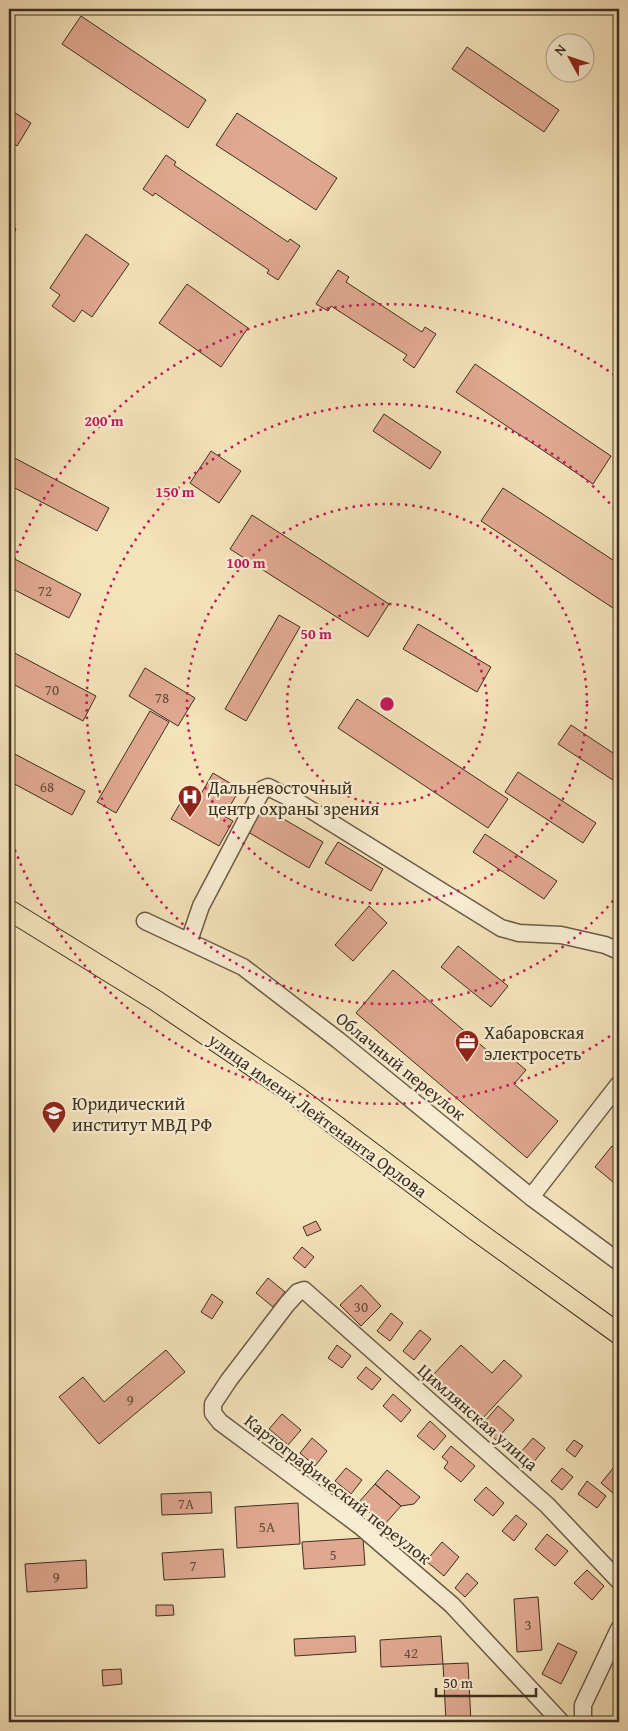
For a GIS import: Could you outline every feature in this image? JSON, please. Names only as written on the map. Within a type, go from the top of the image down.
[{"type":"main road","name":"улица имени Лейтенанта Орлова","points":[[9,910],[155,1000],[295,1095],[475,1230],[619,1334]]},
{"type":"street","points":[[189,941],[206,897],[259,796],[268,787],[306,807],[501,928],[520,933],[562,935],[605,945],[619,951]]},
{"type":"street","name":"Облачный переулок","points":[[145,921],[243,967],[338,1040],[531,1197],[619,1262]]},
{"type":"street","points":[[531,1197],[619,1084]]},
{"type":"street","name":"Картографический переулок","points":[[304,1290],[298,1292],[287,1304],[224,1387],[213,1404],[214,1417],[360,1526],[452,1605],[561,1722]]},
{"type":"street","name":"Цимлянская улица","points":[[304,1290],[547,1505],[619,1581]]},
{"type":"street","points":[[583,1722],[583,1704],[619,1629]]},
{"type":"building","points":[[81,16],[206,100],[188,128],[62,44]]},
{"type":"building","points":[[467,47],[559,110],[544,132],[452,69]]},
{"type":"building","points":[[9,109],[31,123],[17,146],[9,140]]},
{"type":"building","points":[[237,113],[337,178],[316,210],[216,145]]},
{"type":"building","points":[[166,155],[176,162],[174,165],[288,242],[290,239],[300,246],[278,280],[267,273],[269,270],[155,193],[153,196],[143,189]]},
{"type":"building","points":[[9,225],[16,229],[9,243]]},
{"type":"building","points":[[86,234],[129,264],[92,317],[82,310],[74,322],[52,306],[60,295],[50,288]]},
{"type":"building","points":[[338,270],[349,277],[346,282],[422,332],[425,327],[436,334],[414,368],[403,360],[407,355],[331,306],[328,311],[316,304]]},
{"type":"building","points":[[187,284],[248,328],[221,367],[159,323]]},
{"type":"building","points":[[475,364],[611,456],[593,484],[456,392]]},
{"type":"building","points":[[384,414],[441,452],[430,469],[373,431]]},
{"type":"building","points":[[211,451],[241,471],[219,503],[190,483]]},
{"type":"building","points":[[9,455],[109,508],[97,531],[9,485]]},
{"type":"building","points":[[503,488],[619,564],[619,612],[481,521]]},
{"type":"building","points":[[252,515],[389,604],[368,637],[230,549]]},
{"type":"building","points":[[9,556],[81,594],[69,618],[9,587]]},
{"type":"building","points":[[279,615],[300,627],[246,721],[225,709]]},
{"type":"building","points":[[418,624],[491,667],[477,692],[403,649]]},
{"type":"building","points":[[9,650],[96,696],[83,721],[9,682]]},
{"type":"building","points":[[145,668],[195,698],[178,726],[129,696]]},
{"type":"building","points":[[357,699],[508,799],[488,828],[338,728]]},
{"type":"building","points":[[150,711],[169,722],[116,813],[97,802]]},
{"type":"building","points":[[571,725],[619,757],[619,784],[558,744]]},
{"type":"building","points":[[9,751],[85,791],[72,815],[9,781]]},
{"type":"building","points":[[518,772],[596,823],[583,843],[505,792]]},
{"type":"building","points":[[213,773],[240,789],[224,816],[233,821],[219,846],[171,819],[186,793],[198,799]]},
{"type":"building","points":[[263,807],[323,842],[309,868],[248,832]]},
{"type":"building","points":[[485,834],[557,881],[544,899],[473,852]]},
{"type":"building","points":[[338,842],[383,869],[371,891],[325,863]]},
{"type":"building","points":[[369,906],[387,923],[353,961],[335,945]]},
{"type":"building","points":[[458,946],[508,986],[491,1007],[441,967]]},
{"type":"building","name":"Хабаровская электросеть","points":[[393,970],[495,1057],[501,1049],[526,1070],[514,1084],[558,1121],[527,1158],[356,1013]]},
{"type":"building","points":[[612,1146],[619,1151],[619,1187],[595,1167]]},
{"type":"building","points":[[316,1221],[321,1230],[307,1236],[303,1227]]},
{"type":"building","points":[[302,1247],[314,1257],[305,1268],[293,1258]]},
{"type":"building","points":[[268,1278],[285,1292],[273,1307],[256,1293]]},
{"type":"building","points":[[361,1285],[381,1306],[361,1326],[340,1305]]},
{"type":"building","points":[[212,1294],[223,1302],[212,1319],[201,1312]]},
{"type":"building","points":[[391,1313],[403,1323],[390,1341],[377,1331]]},
{"type":"building","points":[[420,1330],[431,1339],[414,1360],[403,1351]]},
{"type":"building","points":[[337,1345],[351,1356],[342,1368],[328,1358]]},
{"type":"building","points":[[461,1345],[492,1373],[504,1360],[522,1376],[481,1420],[432,1376]]},
{"type":"building","points":[[166,1350],[185,1372],[99,1444],[59,1397],[83,1377],[104,1402]]},
{"type":"building","points":[[366,1367],[381,1379],[372,1390],[357,1378]]},
{"type":"building","points":[[393,1394],[411,1410],[401,1422],[383,1406]]},
{"type":"building","points":[[498,1406],[514,1420],[496,1440],[481,1426]]},
{"type":"building","points":[[282,1414],[301,1430],[288,1445],[269,1429]]},
{"type":"building","points":[[430,1421],[446,1436],[434,1450],[417,1436]]},
{"type":"building","points":[[312,1438],[327,1451],[315,1466],[300,1453]]},
{"type":"building","points":[[533,1438],[545,1448],[528,1469],[515,1459]]},
{"type":"building","points":[[574,1440],[583,1446],[575,1457],[566,1450]]},
{"type":"building","points":[[451,1446],[475,1466],[461,1482],[444,1468],[448,1462],[442,1457]]},
{"type":"building","points":[[619,1461],[619,1485],[613,1493],[601,1483]]},
{"type":"building","points":[[346,1468],[362,1480],[351,1494],[335,1481]]},
{"type":"building","points":[[562,1468],[573,1477],[562,1490],[551,1481]]},
{"type":"building","points":[[387,1470],[420,1497],[414,1504],[401,1506],[375,1484]]},
{"type":"building","points":[[587,1481],[606,1496],[597,1508],[578,1494]]},
{"type":"building","points":[[375,1484],[401,1506],[384,1525],[358,1503]]},
{"type":"building","points":[[486,1487],[504,1503],[493,1516],[474,1500]]},
{"type":"building","points":[[211,1492],[212,1513],[162,1515],[161,1494]]},
{"type":"building","points":[[298,1503],[300,1544],[237,1548],[235,1507]]},
{"type":"building","points":[[516,1515],[527,1524],[514,1541],[502,1531]]},
{"type":"building","points":[[547,1534],[568,1551],[555,1566],[535,1549]]},
{"type":"building","points":[[363,1538],[365,1565],[304,1569],[302,1542]]},
{"type":"building","points":[[442,1542],[459,1557],[444,1576],[426,1561]]},
{"type":"building","points":[[223,1549],[225,1577],[164,1580],[162,1553]]},
{"type":"building","points":[[86,1560],[87,1588],[27,1592],[25,1564]]},
{"type":"building","points":[[587,1570],[604,1586],[592,1600],[574,1583]]},
{"type":"building","points":[[467,1573],[478,1583],[465,1597],[455,1588]]},
{"type":"building","points":[[538,1597],[542,1650],[517,1652],[514,1599]]},
{"type":"building","points":[[156,1605],[173,1605],[174,1615],[156,1616]]},
{"type":"building","points":[[355,1636],[356,1652],[295,1656],[294,1639]]},
{"type":"building","points":[[441,1636],[443,1664],[381,1667],[380,1640]]},
{"type":"building","points":[[558,1643],[577,1652],[561,1684],[542,1674]]},
{"type":"building","points":[[468,1663],[471,1722],[446,1722],[443,1664]]},
{"type":"building","points":[[121,1669],[122,1684],[103,1686],[102,1670]]},
{"type":"place","name":"Дальневосточный центр охраны зрения","points":[[190,818]]},
{"type":"place","name":"Хабаровская электросеть","points":[[467,1063]]},
{"type":"place","name":"Юридический институт МВД РФ","points":[[54,1134]]}]
